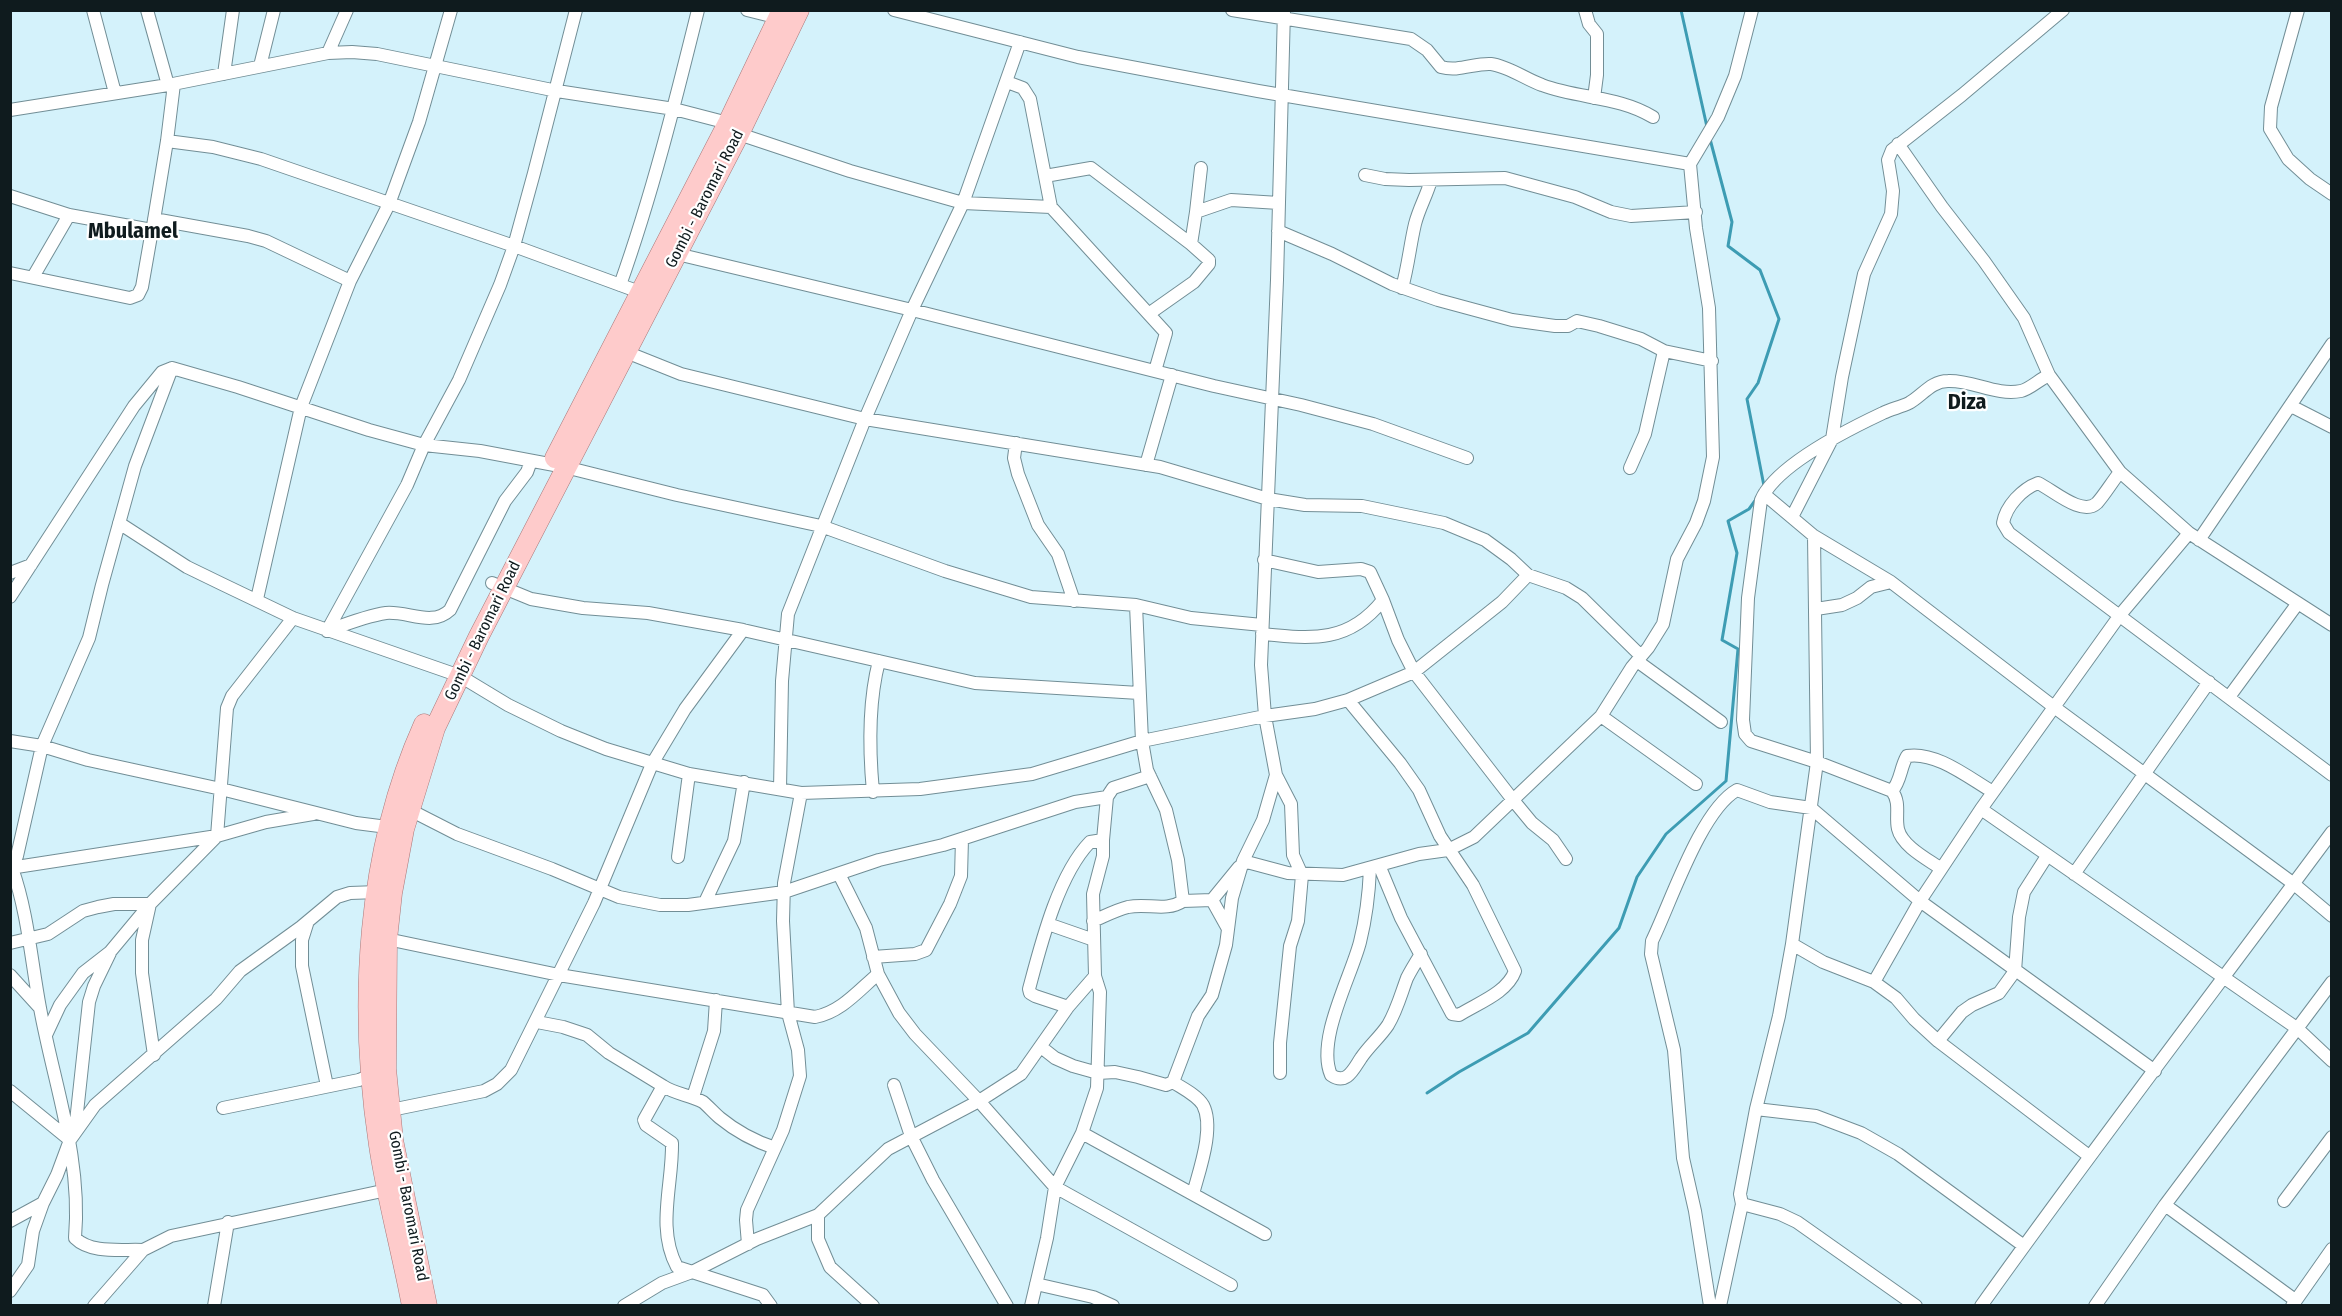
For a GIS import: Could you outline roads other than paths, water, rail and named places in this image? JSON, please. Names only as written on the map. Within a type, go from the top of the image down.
[{"type":"main road","name":"Gombi - Baromari Road","points":[[412,1305],[387,1190],[371,1075],[369,1005],[372,936],[378,892],[453,675],[733,128],[799,10]]},
{"type":"main road","name":"Gombi - Baromari Road","points":[[558,466],[626,352],[647,295],[677,254],[780,14]]},
{"type":"main road","name":"Gombi - Baromari Road","points":[[401,822],[387,939],[386,1038],[393,1140],[427,1305]]},
{"type":"street","points":[[93,10],[115,93]]},
{"type":"street","points":[[10,273],[130,298],[138,295],[142,287],[168,141],[171,85],[147,10]]},
{"type":"street","points":[[224,74],[233,10]]},
{"type":"street","points":[[260,66],[274,10]]},
{"type":"street","points":[[328,53],[347,10]]},
{"type":"street","points":[[256,598],[300,407],[350,281],[389,204],[419,122],[452,10]]},
{"type":"street","points":[[327,631],[406,485],[424,445],[459,380],[500,285],[514,246],[557,91],[576,10]]},
{"type":"street","points":[[620,285],[644,219],[698,10]]},
{"type":"street","points":[[747,10],[780,14]]},
{"type":"street","points":[[894,10],[1078,57],[1690,164]]},
{"type":"street","points":[[1232,10],[1284,15],[1411,39],[1427,50],[1441,67],[1457,69],[1497,65],[1544,86],[1627,104],[1653,117]]},
{"type":"street","points":[[1585,10],[1589,24],[1598,34],[1594,98]]},
{"type":"street","points":[[1243,861],[1271,870],[1302,875],[1343,875],[1419,854],[1448,850],[1474,837],[1601,716],[1639,658],[1660,631],[1677,559],[1696,523],[1704,501],[1713,457],[1712,361],[1708,308],[1690,164],[1718,117],[1735,76],[1752,10]]},
{"type":"street","points":[[1792,518],[1832,439],[1864,274],[1891,214],[1893,191],[1888,160],[1892,150],[2063,10]]},
{"type":"street","points":[[2298,10],[2271,107],[2270,129],[2288,159],[2331,194]]},
{"type":"street","points":[[1280,1073],[1280,1043],[1290,946],[1298,921],[1302,875],[1293,855],[1291,804],[1276,775],[1265,716],[1261,665],[1284,15]]},
{"type":"street","points":[[780,789],[782,681],[788,614],[865,419],[912,310],[963,203],[1020,42]]},
{"type":"street","points":[[10,110],[171,85],[328,53],[377,54],[557,91],[674,108],[850,171],[963,203],[1051,207]]},
{"type":"street","points":[[1007,81],[1023,88],[1028,93],[1051,207],[1166,333],[1155,371]]},
{"type":"street","points":[[168,141],[213,147],[261,159],[514,246],[647,295]]},
{"type":"street","points":[[1898,144],[2024,318],[2049,375],[2120,472],[2194,536],[2331,625]]},
{"type":"street","points":[[1045,176],[1091,168],[1209,260],[1209,264],[1194,282],[1150,313]]},
{"type":"street","points":[[1191,244],[1201,168]]},
{"type":"street","points":[[1365,175],[1385,179],[1431,180],[1505,178],[1575,196],[1611,212],[1631,216],[1696,212]]},
{"type":"street","points":[[1402,288],[1416,219],[1427,196],[1431,180]]},
{"type":"street","points":[[10,196],[69,215],[248,236],[266,241],[350,281]]},
{"type":"street","points":[[1196,212],[1231,200],[1279,202]]},
{"type":"street","points":[[33,277],[69,215]]},
{"type":"street","points":[[1278,231],[1402,288],[1512,320],[1555,326],[1568,326],[1577,321],[1599,326],[1641,339],[1664,351],[1712,361]]},
{"type":"street","points":[[677,254],[1301,405],[1373,424],[1467,458]]},
{"type":"street","points":[[1874,982],[1940,868],[1993,792],[2120,615],[2194,536],[2291,406],[2331,344]]},
{"type":"street","points":[[1630,468],[1645,434],[1664,351]]},
{"type":"street","points":[[626,352],[681,374],[865,419],[1160,467],[1268,499],[1305,505],[1362,506],[1444,523],[1485,540],[1528,575],[1566,588],[1582,598],[1599,612],[1639,658],[1721,722]]},
{"type":"street","points":[[73,1135],[46,1035],[30,938],[19,887],[11,868],[17,856],[42,746],[89,638],[135,466],[172,368]]},
{"type":"street","points":[[10,597],[134,406],[162,372],[172,368],[424,445],[480,451],[558,466],[677,495],[821,526],[996,588],[1032,597],[1136,605],[1191,618],[1318,638],[1352,628],[1374,611],[1383,600]]},
{"type":"street","points":[[1146,465],[1172,375]]},
{"type":"street","points":[[1940,868],[1901,835],[1898,830],[1897,798],[1892,791],[1817,762],[1751,741],[1745,734],[1743,720],[1748,598],[1759,513],[1764,494],[1788,469],[1832,439],[1883,413],[1910,403],[1936,384],[1948,381],[2007,391],[2023,390],[2049,375]]},
{"type":"street","points":[[2291,406],[2331,427]]},
{"type":"street","points":[[1016,443],[1014,458],[1018,474],[1038,525],[1058,554],[1074,601]]},
{"type":"street","points":[[327,631],[388,613],[426,618],[442,617],[450,610],[505,501],[527,472],[531,461]]},
{"type":"street","points":[[2120,472],[2096,504],[2087,508],[2074,505],[2038,483],[2027,487],[2004,514],[2002,523],[2009,533],[2331,775]]},
{"type":"street","points":[[1764,494],[1814,536],[1891,582],[2054,707],[2294,884],[2331,916]]},
{"type":"street","points":[[119,523],[187,567],[256,598],[293,618],[453,675],[561,731],[606,749],[689,774],[801,794],[920,789],[1032,774],[1142,741],[1265,716],[1315,709],[1348,700],[1414,672],[1502,602],[1528,575]]},
{"type":"street","points":[[1720,1305],[1742,1204],[1740,1194],[1756,1109],[1779,1016],[1792,944],[1817,762],[1814,536]]},
{"type":"street","points":[[1264,560],[1318,572],[1361,569],[1370,572],[1414,672],[1513,800],[1532,823],[1553,840],[1566,859]]},
{"type":"street","points":[[10,573],[31,565]]},
{"type":"street","points":[[1816,609],[1842,605],[1871,588],[1891,582]]},
{"type":"street","points":[[497,586],[531,599],[648,613],[743,630],[975,683],[1139,693]]},
{"type":"street","points":[[2229,697],[2298,603]]},
{"type":"street","points":[[1136,605],[1142,741],[1150,776],[1166,810],[1178,860],[1183,901]]},
{"type":"street","points":[[46,1035],[60,1005],[84,973],[110,952],[150,904],[217,836],[227,708],[232,696],[293,618]]},
{"type":"street","points":[[391,1110],[484,1091],[497,1084],[511,1070],[537,1022],[594,903],[652,764],[685,709],[743,630]]},
{"type":"street","points":[[873,792],[870,739],[874,681],[879,661]]},
{"type":"street","points":[[2074,874],[2209,682]]},
{"type":"street","points":[[1348,700],[1400,763],[1419,790],[1448,850],[1473,885],[1515,971],[1512,980],[1459,1015],[1452,1014],[1375,867]]},
{"type":"street","points":[[1601,716],[1696,784]]},
{"type":"street","points":[[10,741],[42,746],[88,760],[221,789],[356,823],[401,822],[457,834],[635,902],[660,905],[688,905],[784,892],[879,860],[962,839],[1075,802],[1107,797]]},
{"type":"street","points":[[1892,791],[1900,780],[1904,761],[1907,756],[1913,755],[1938,761],[1993,792]]},
{"type":"street","points":[[678,857],[689,774]]},
{"type":"street","points":[[1041,1047],[1055,1058],[1098,1073],[1114,1072],[1166,1085],[1173,1082],[1198,1016],[1212,995],[1226,945],[1232,898],[1243,861],[1263,820],[1276,775]]},
{"type":"street","points":[[1031,1305],[1055,1187],[1082,1133],[1094,1102],[1098,1073],[1100,992],[1095,976],[1093,894],[1103,856],[1107,797],[1113,788],[1150,776]]},
{"type":"street","points":[[705,902],[734,841],[744,782]]},
{"type":"street","points":[[1710,1305],[1695,1211],[1683,1158],[1674,1050],[1651,954],[1652,941],[1705,826],[1716,808],[1728,795],[1737,790],[1770,802],[1811,808],[1920,901],[2155,1071]]},
{"type":"street","points":[[748,1244],[747,1210],[783,1130],[800,1076],[798,1050],[788,1011],[784,892],[801,794]]},
{"type":"street","points":[[1981,809],[2298,1029],[2331,1061]]},
{"type":"street","points":[[11,868],[217,836],[266,822],[316,813]]},
{"type":"street","points":[[1981,1305],[2089,1156],[2155,1071],[2331,832]]},
{"type":"street","points":[[873,957],[915,954],[926,950],[946,913],[959,882],[962,839]]},
{"type":"street","points":[[1068,1007],[1030,993],[1029,989],[1048,924],[1070,871],[1090,842],[1103,840]]},
{"type":"street","points":[[1938,1041],[1962,1012],[1999,993],[2015,971],[2020,905],[2024,892],[2047,856]]},
{"type":"street","points":[[1093,921],[1130,907],[1168,907],[1183,901],[1212,900],[1243,861]]},
{"type":"street","points":[[1375,867],[1361,939],[1336,1011],[1329,1042],[1331,1076],[1344,1079],[1351,1075],[1360,1059],[1387,1026],[1399,1004],[1408,975],[1421,954]]},
{"type":"street","points":[[839,874],[866,928],[878,974],[899,1013],[915,1034],[979,1101],[1055,1187],[1231,1285]]},
{"type":"street","points":[[10,1292],[28,1265],[33,1231],[73,1135],[95,1105],[216,999],[240,971],[337,897],[350,893],[378,892]]},
{"type":"street","points":[[1212,900],[1227,927]]},
{"type":"street","points":[[10,943],[48,934],[82,911],[114,904],[150,904]]},
{"type":"street","points":[[150,904],[142,940],[142,973],[154,1055]]},
{"type":"street","points":[[308,921],[302,940],[302,966],[327,1086]]},
{"type":"street","points":[[1048,924],[1095,940]]},
{"type":"street","points":[[387,939],[559,975],[815,1017],[828,1015],[839,1008],[878,974]]},
{"type":"street","points":[[1792,944],[1823,962],[1874,982],[1896,998],[1938,1041],[2089,1156]]},
{"type":"street","points":[[110,952],[89,1002],[73,1135],[78,1210],[75,1238],[82,1245],[90,1248],[143,1250]]},
{"type":"street","points":[[10,975],[40,1008]]},
{"type":"street","points":[[624,1305],[662,1283],[692,1272],[748,1244],[818,1215],[888,1149],[979,1101],[1021,1074],[1068,1007],[1095,976]]},
{"type":"street","points":[[2097,1305],[2165,1205],[2331,982]]},
{"type":"street","points":[[693,1097],[714,1030],[716,1000]]},
{"type":"street","points":[[537,1022],[587,1035],[609,1053],[671,1091],[693,1097],[754,1141],[775,1148]]},
{"type":"street","points":[[223,1108],[371,1075]]},
{"type":"street","points":[[1173,1082],[1193,1095],[1203,1106],[1206,1146],[1193,1194]]},
{"type":"street","points":[[894,1085],[911,1136],[933,1180],[1007,1305]]},
{"type":"street","points":[[663,1086],[644,1120],[646,1125],[672,1143],[667,1189],[670,1255],[677,1267],[763,1295],[771,1305]]},
{"type":"street","points":[[10,1091],[73,1135]]},
{"type":"street","points":[[1756,1109],[1816,1116],[1861,1133],[1898,1154],[2024,1245]]},
{"type":"street","points":[[1082,1133],[1265,1234]]},
{"type":"street","points":[[2284,1201],[2331,1137]]},
{"type":"street","points":[[94,1305],[143,1250],[171,1236],[228,1222],[387,1190]]},
{"type":"street","points":[[10,1221],[43,1203]]},
{"type":"street","points":[[1742,1204],[1780,1214],[1797,1222],[1916,1305]]},
{"type":"street","points":[[2165,1205],[2294,1303],[2331,1249]]},
{"type":"street","points":[[818,1215],[818,1239],[830,1268],[873,1305]]},
{"type":"street","points":[[214,1305],[228,1222]]},
{"type":"street","points":[[1036,1284],[1082,1294],[1113,1305]]},
{"type":"waterway","points":[[1681,10],[1707,127]]},
{"type":"waterway","points":[[1710,139],[1732,222],[1728,246],[1760,270],[1779,319],[1758,383],[1747,399],[1764,486]]},
{"type":"waterway","points":[[1427,1093],[1528,1033],[1619,928],[1637,877],[1666,834],[1726,781],[1738,649],[1722,640],[1737,553],[1728,521],[1749,509],[1757,498]]},
{"type":"district","name":"Mbulamel","points":[[133,232]]},
{"type":"district","name":"Diza","points":[[1967,403]]}]
